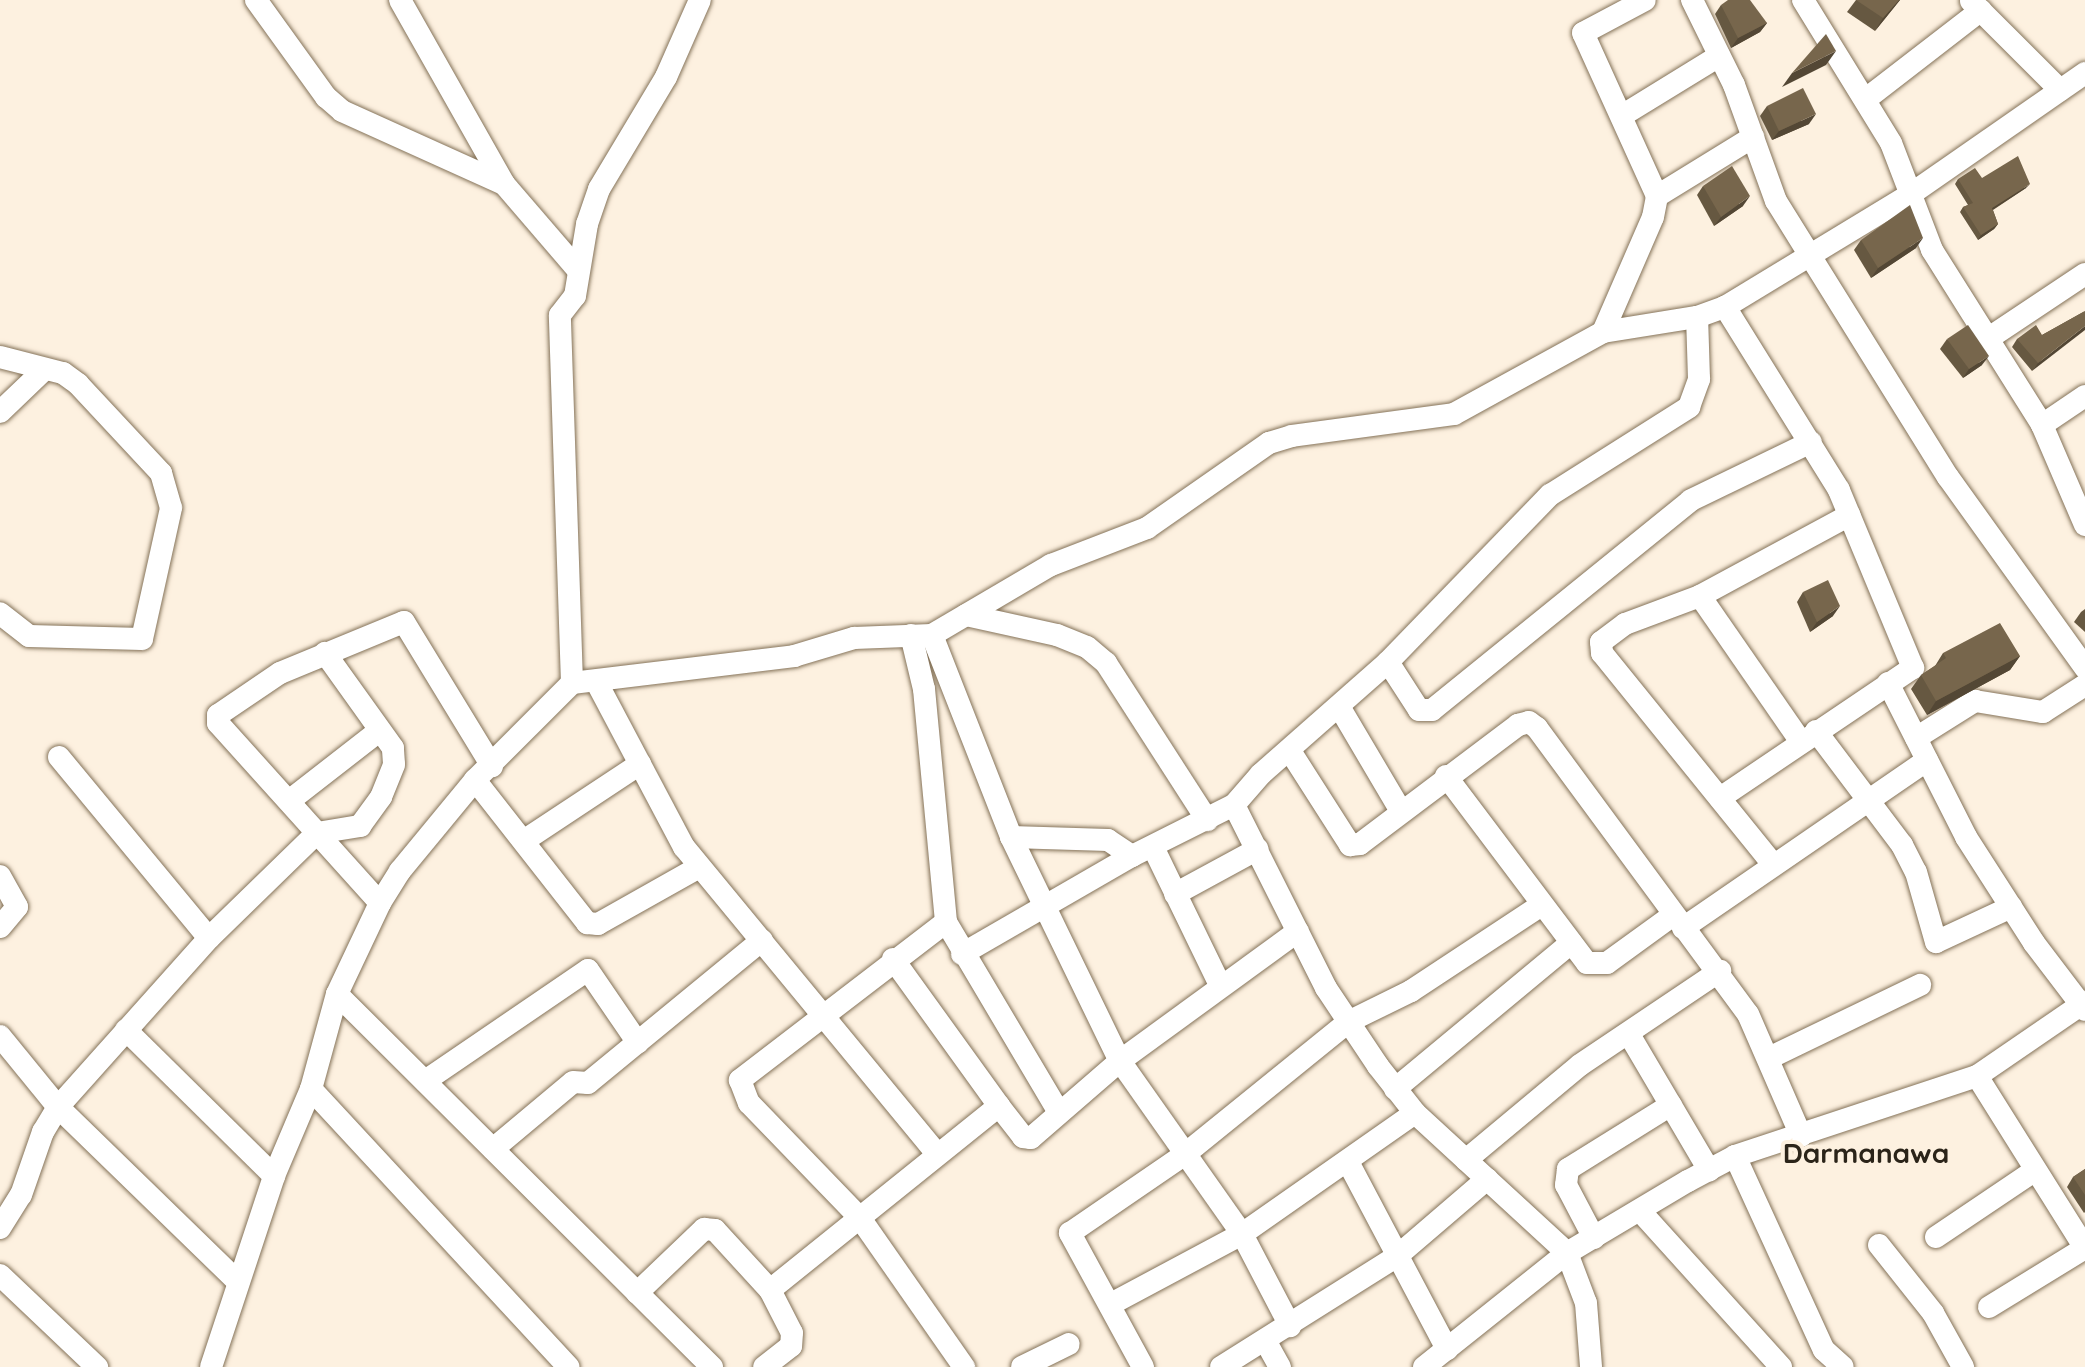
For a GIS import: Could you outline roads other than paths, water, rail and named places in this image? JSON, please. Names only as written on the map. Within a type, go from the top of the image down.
[{"type":"street","points":[[256,0],[326,97],[342,111],[504,184]]},
{"type":"street","points":[[400,0],[504,184],[578,270]]},
{"type":"street","points":[[572,683],[560,315],[575,296],[578,270],[599,189],[666,77],[700,0]]},
{"type":"street","points":[[1603,332],[1653,217],[1657,196],[1623,115],[1583,33],[1645,0]]},
{"type":"street","points":[[1692,0],[1753,137],[1776,201],[1813,253],[1948,477],[2085,668]]},
{"type":"street","points":[[1803,0],[1866,99],[1911,194],[1932,250],[2042,425],[2085,525]]},
{"type":"street","points":[[1866,99],[1976,5],[2060,90]]},
{"type":"street","points":[[1623,115],[1719,56]]},
{"type":"street","points":[[211,1367],[274,1176],[311,1089],[337,994],[380,903],[475,780],[572,683],[794,656],[854,638],[922,635],[966,615],[1051,565],[1147,528],[1269,443],[1292,436],[1454,414],[1603,332],[1697,317],[1725,307],[1911,194],[2085,73]]},
{"type":"street","points":[[1657,196],[1753,137]]},
{"type":"street","points":[[1986,340],[2085,274]]},
{"type":"street","points":[[1720,798],[1913,668],[1850,515],[1811,442],[1725,307]]},
{"type":"street","points":[[962,954],[1044,904],[1234,805],[1388,662],[1550,495],[1689,407],[1699,379],[1697,317]]},
{"type":"street","points":[[0,357],[45,369],[78,384],[161,473],[171,508],[142,639],[29,636],[0,613]]},
{"type":"street","points":[[0,412],[45,369]]},
{"type":"street","points":[[2042,425],[2085,396]]},
{"type":"street","points":[[1388,662],[1419,710],[1432,710],[1691,500],[1811,442]]},
{"type":"street","points":[[1772,863],[1600,648],[1625,624],[1700,596],[1850,515]]},
{"type":"street","points":[[1700,596],[1808,736],[1869,800],[1916,872],[1936,942],[2011,907]]},
{"type":"street","points":[[966,615],[1057,635],[1087,647],[1106,663],[1207,820]]},
{"type":"street","points":[[380,903],[218,723],[218,715],[268,679],[404,622],[492,766]]},
{"type":"street","points":[[922,635],[1011,837],[1120,1061],[1242,1234],[1290,1326]]},
{"type":"street","points":[[922,635],[924,689],[946,922],[962,954],[1059,1112]]},
{"type":"street","points":[[0,1228],[21,1195],[43,1132],[58,1107],[126,1030],[209,938],[317,833],[360,826],[381,797],[394,764],[393,748],[325,653]]},
{"type":"street","points":[[596,681],[699,867],[937,1154]]},
{"type":"street","points":[[1424,1367],[1567,1253],[1709,1170],[1735,1156],[1977,1076],[2084,1005],[2011,907],[1966,837],[1888,683]]},
{"type":"street","points":[[1916,738],[1975,701],[2043,712],[2085,685]]},
{"type":"street","points":[[1340,708],[1401,811]]},
{"type":"street","points":[[1290,751],[1350,845],[1360,844],[1446,776],[1529,722],[1678,922],[1720,971],[1769,1058],[1801,1136]]},
{"type":"street","points":[[289,801],[379,731]]},
{"type":"street","points":[[59,757],[209,938]]},
{"type":"street","points":[[1446,776],[1540,906],[1587,963],[1607,963],[1772,863],[1927,760]]},
{"type":"street","points":[[525,840],[640,764]]},
{"type":"street","points":[[475,780],[591,924],[699,867]]},
{"type":"street","points":[[1234,805],[1348,1022],[1395,1089],[1415,1113],[1567,1253],[1586,1303],[1591,1367]]},
{"type":"street","points":[[1011,837],[1108,840],[1132,856]]},
{"type":"street","points":[[1153,847],[1220,985]]},
{"type":"street","points":[[1175,894],[1258,849]]},
{"type":"street","points":[[0,876],[17,907],[0,927]]},
{"type":"street","points":[[1143,1367],[1070,1233],[1184,1155],[1348,1022],[1411,991],[1540,906]]},
{"type":"street","points":[[946,922],[893,959],[740,1080],[740,1092],[860,1218],[964,1367]]},
{"type":"street","points":[[893,959],[999,1106],[1026,1138],[1120,1061],[1298,931]]},
{"type":"street","points":[[493,1149],[571,1084],[588,1083],[762,940]]},
{"type":"street","points":[[1395,1089],[1571,943]]},
{"type":"street","points":[[425,1081],[588,970],[638,1043]]},
{"type":"street","points":[[1466,1160],[1580,1065],[1630,1036],[1720,971]]},
{"type":"street","points":[[1769,1058],[1920,985]]},
{"type":"street","points":[[337,994],[712,1367]]},
{"type":"street","points":[[126,1030],[274,1176]]},
{"type":"street","points":[[0,1036],[58,1107],[238,1282]]},
{"type":"street","points":[[1630,1036],[1709,1170]]},
{"type":"street","points":[[1977,1076],[2034,1171],[2077,1221],[2085,1248],[1989,1307]]},
{"type":"street","points":[[311,1089],[568,1367]]},
{"type":"street","points":[[1594,1238],[1566,1185],[1568,1169],[1671,1105]]},
{"type":"street","points":[[770,1290],[999,1106]]},
{"type":"street","points":[[1111,1304],[1242,1234],[1415,1113]]},
{"type":"street","points":[[1735,1156],[1824,1350],[1843,1367]]},
{"type":"street","points":[[1348,1162],[1447,1349]]},
{"type":"street","points":[[1936,1237],[2034,1171]]},
{"type":"street","points":[[1221,1367],[1266,1342],[1396,1257],[1487,1179]]},
{"type":"street","points":[[1641,1212],[1781,1367]]},
{"type":"street","points":[[637,1293],[710,1228],[770,1290],[793,1341],[764,1367]]},
{"type":"street","points":[[1879,1245],[1933,1313],[1963,1367]]},
{"type":"street","points":[[0,1275],[97,1367]]},
{"type":"street","points":[[1266,1342],[1280,1367]]},
{"type":"street","points":[[1022,1367],[1069,1344]]},
{"type":"district","name":"Darmanawa","points":[[1866,1153]]}]
